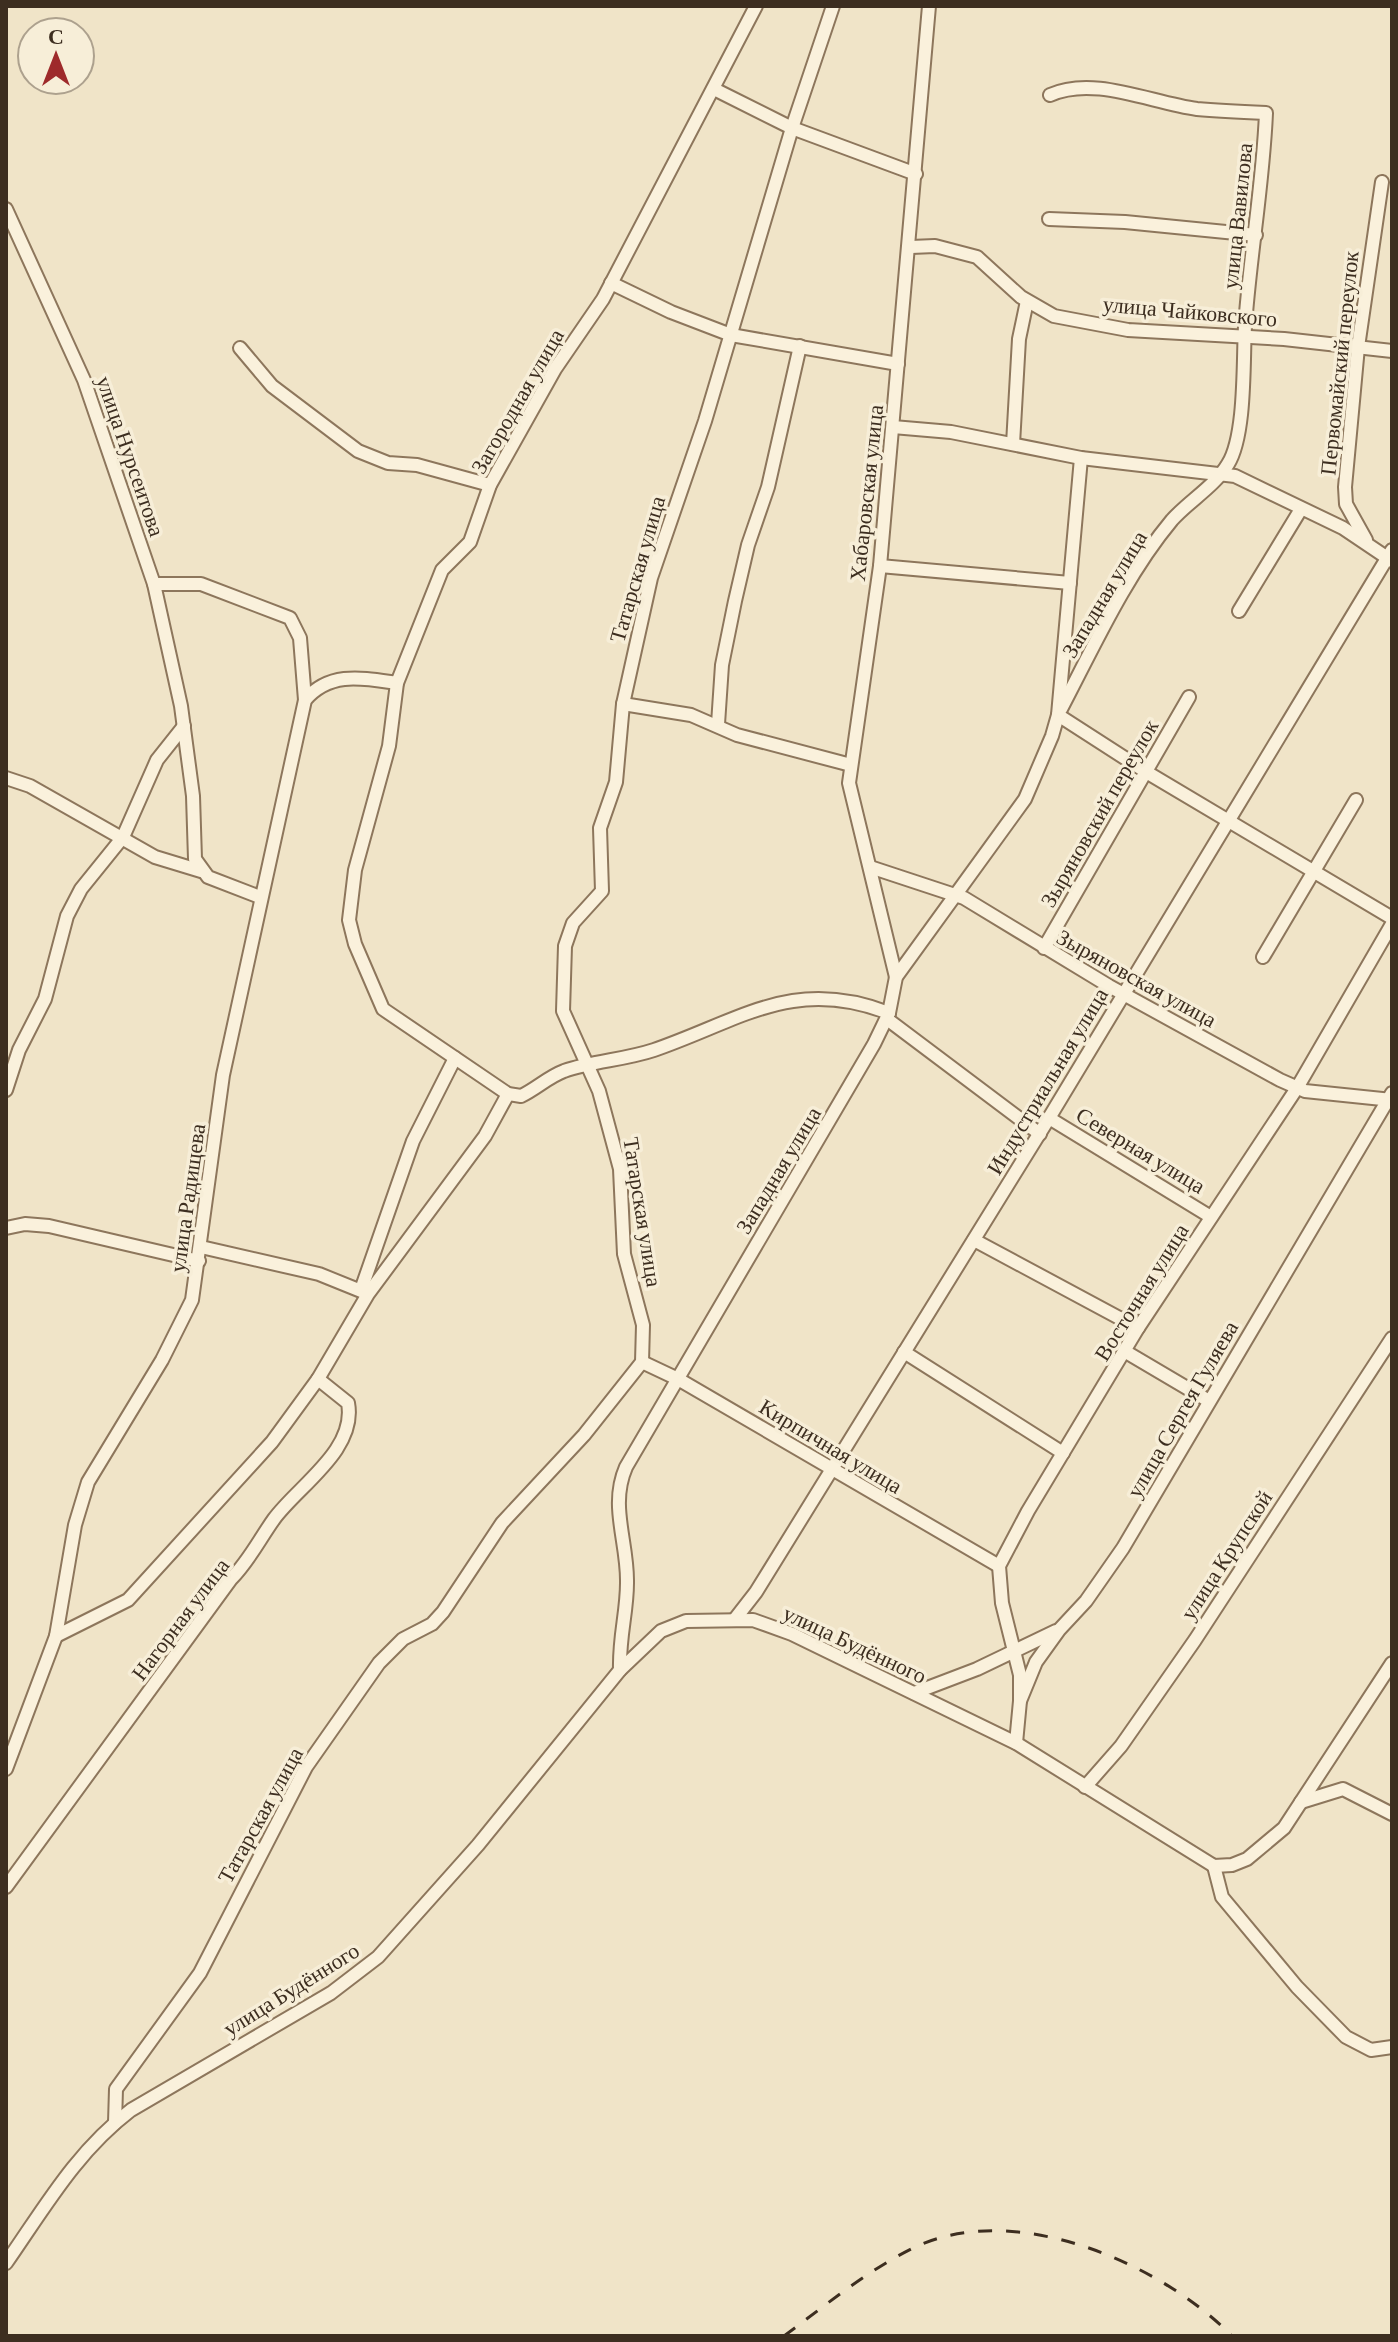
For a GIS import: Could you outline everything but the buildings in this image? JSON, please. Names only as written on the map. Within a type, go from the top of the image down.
[{"type":"street","name":"Загородная улица","points":[[508,1094],[383,1009],[367,977],[349,920],[360,845],[389,746],[397,683],[430,594],[442,570],[470,542],[490,485],[555,369],[611,283],[756,6]]},
{"type":"street","name":"Татарская улица","points":[[115,2123],[116,2089],[200,1973],[306,1767],[379,1663],[403,1639],[432,1624],[443,1612],[502,1523],[584,1435],[642,1362],[643,1325],[624,1254],[620,1169],[599,1091],[563,1011],[565,946],[573,923],[602,891],[600,828],[616,782],[623,704],[651,578],[731,335],[792,128],[833,6]]},
{"type":"street","name":"Хабаровская улица","points":[[896,977],[851,801],[851,765],[880,566],[911,247],[929,6]]},
{"type":"street","points":[[714,89],[792,128],[916,174]]},
{"type":"street","name":"улица Вавилова","points":[[1050,95],[1063,89],[1099,89],[1196,108],[1266,113],[1236,434],[1224,469]]},
{"type":"street","name":"Первомайский переулок","points":[[1368,543],[1346,504],[1358,347],[1382,182]]},
{"type":"street","name":"улица Нурсеитова","points":[[6,209],[84,380],[154,584],[170,645],[184,726],[193,796],[195,859],[201,871]]},
{"type":"street","points":[[1049,219],[1125,222],[1256,235]]},
{"type":"street","name":"улица Чайковского","points":[[911,247],[935,246],[977,257],[1027,301],[1054,316],[1128,330],[1392,351]]},
{"type":"street","points":[[611,283],[671,312],[731,335],[898,364]]},
{"type":"street","points":[[1013,444],[1019,339],[1027,301]]},
{"type":"street","points":[[718,724],[722,665],[735,601],[748,545],[768,487],[800,346]]},
{"type":"street","points":[[240,348],[272,386],[358,451],[388,463],[417,465],[490,485]]},
{"type":"street","points":[[893,427],[951,432],[1081,458],[1224,469],[1389,556]]},
{"type":"street","name":"Западная улица","points":[[1058,715],[1081,458]]},
{"type":"street","name":"Западная улица","points":[[620,1670],[620,1623],[628,1580],[616,1501],[618,1485],[888,1016],[896,977],[1025,799],[1041,766],[1058,715],[1129,583],[1172,521],[1224,469]]},
{"type":"street","points":[[1239,611],[1301,509]]},
{"type":"street","name":"Индустриальная улица","points":[[735,1619],[756,1592],[1040,1134],[1389,556]]},
{"type":"street","points":[[880,566],[1070,583]]},
{"type":"street","name":"улица Радищева","points":[[6,1769],[56,1636],[75,1525],[88,1482],[178,1330],[192,1300],[223,1075],[305,700],[300,638],[290,618],[201,584],[154,584]]},
{"type":"street","points":[[305,700],[316,687],[328,681],[357,677],[397,683]]},
{"type":"street","name":"Зыряновский переулок","points":[[1044,948],[1148,773],[1189,697]]},
{"type":"street","points":[[623,704],[691,715],[718,724],[737,735],[851,765]]},
{"type":"street","points":[[1058,715],[1392,921]]},
{"type":"street","points":[[6,1090],[19,1050],[45,999],[67,916],[81,889],[123,837],[157,760],[184,726]]},
{"type":"street","points":[[6,778],[30,786],[155,857],[201,871],[225,886],[260,897]]},
{"type":"street","points":[[1263,957],[1356,800]]},
{"type":"street","name":"Зыряновская улица","points":[[870,867],[953,895],[982,909],[1123,994],[1297,1088],[1337,1096],[1391,1098]]},
{"type":"street","name":"Восточная улица","points":[[999,1566],[1138,1328],[1297,1088],[1392,921]]},
{"type":"street","points":[[508,1094],[521,1096],[562,1072],[651,1051],[729,1018],[805,998],[851,999],[888,1016],[1040,1134]]},
{"type":"street","points":[[6,1228],[25,1224],[49,1226],[319,1274],[365,1292],[413,1141],[455,1058]]},
{"type":"street","name":"Нагорная улица","points":[[56,1636],[128,1600],[262,1453],[318,1379],[365,1292],[485,1136],[508,1094]]},
{"type":"street","name":"улица Сергея Гуляева","points":[[1016,1743],[1020,1701],[1036,1662],[1059,1630],[1086,1601],[1123,1548],[1391,1098]]},
{"type":"street","name":"Северная улица","points":[[1049,1118],[1211,1217]]},
{"type":"street","points":[[974,1240],[1138,1328]]},
{"type":"street","name":"улица Крупской","points":[[1085,1787],[1121,1746],[1195,1640],[1392,1338]]},
{"type":"street","points":[[904,1352],[1063,1453]]},
{"type":"street","points":[[1126,1352],[1209,1401]]},
{"type":"street","name":"Кирпичная улица","points":[[642,1362],[678,1379],[999,1566]]},
{"type":"street","name":"Нагорная улица","points":[[6,1887],[231,1579],[249,1560],[275,1517],[312,1480],[342,1438],[349,1424],[348,1403],[318,1379]]},
{"type":"street","points":[[999,1566],[1002,1603],[1016,1649],[1020,1701]]},
{"type":"street","name":"улица Будённого","points":[[115,2123],[331,1993],[378,1957],[478,1845],[620,1670],[661,1631],[686,1621],[753,1620],[792,1634],[1016,1743],[1214,1866]]},
{"type":"street","points":[[914,1693],[977,1669],[1059,1630]]},
{"type":"street","points":[[1392,1663],[1284,1828],[1258,1852],[1232,1865],[1214,1866],[1222,1897],[1297,1987],[1346,2037],[1371,2050],[1392,2047]]},
{"type":"street","points":[[1301,1802],[1343,1789],[1392,1814]]},
{"type":"street","points":[[6,2263],[84,2151],[115,2123]]},
{"type":"railway","points":[[784,2336],[864,2277],[915,2247],[955,2234],[997,2231],[1041,2235],[1084,2246],[1127,2263],[1202,2309],[1232,2336]]}]
